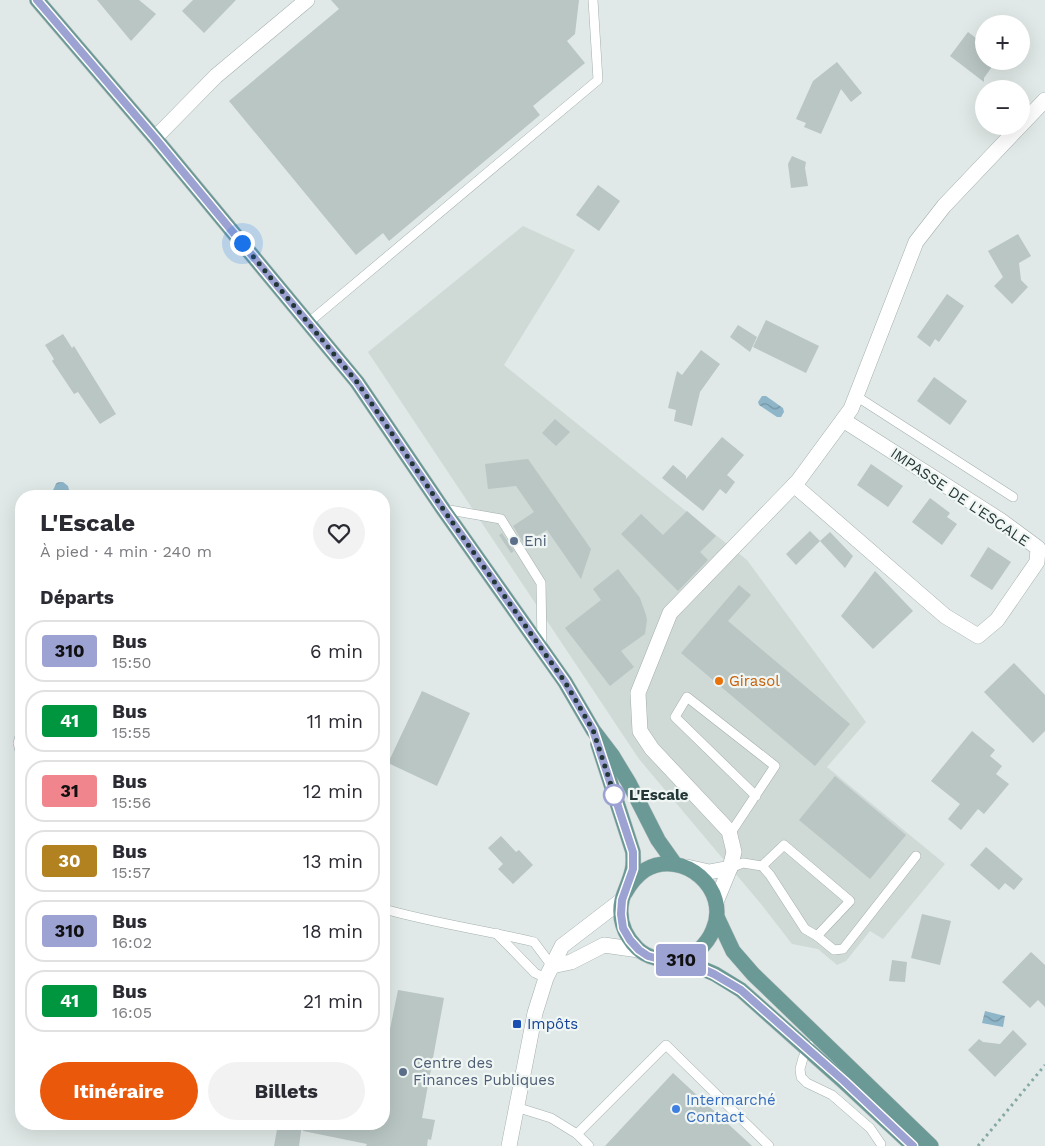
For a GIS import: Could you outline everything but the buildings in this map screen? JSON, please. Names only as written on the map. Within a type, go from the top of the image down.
[{"type":"main road","points":[[37,0],[155,138],[357,382],[443,509],[565,682],[593,730],[612,755],[629,783],[658,840],[677,865]]},
{"type":"main road","points":[[593,730],[633,852],[633,869],[623,896],[621,914],[623,928],[630,940],[648,956],[669,960],[680,959],[694,953],[711,936],[715,926],[716,909]]},
{"type":"main road","points":[[623,896],[633,880],[645,870],[659,865],[677,865],[692,870],[703,878],[711,889],[716,909],[733,950],[753,974],[817,1035],[848,1075],[913,1146]]},
{"type":"main road","points":[[680,959],[714,974],[741,990],[806,1048],[848,1075],[931,1146]]},
{"type":"street","points":[[155,138],[216,76],[308,0]]},
{"type":"street","points":[[1030,116],[1045,100]]},
{"type":"street","points":[[716,909],[734,852],[729,831],[652,749],[640,731],[638,693],[670,613],[794,485],[851,409],[916,242],[944,206],[1012,135]]},
{"type":"street","name":"IMPASSE DE L'ESCALE","points":[[794,485],[945,616],[978,636],[997,620],[1037,562],[1038,548],[1000,520],[843,420]]},
{"type":"street","points":[[677,865],[709,872],[730,868]]},
{"type":"street","points":[[509,1146],[535,1013],[549,972],[562,946],[623,896]]},
{"type":"street","points":[[549,972],[604,945],[639,950]]},
{"type":"lane","points":[[308,323],[598,80],[593,0]]},
{"type":"lane","points":[[856,396],[1013,497]]},
{"type":"lane","points":[[443,509],[501,519],[541,582],[542,649]]},
{"type":"lane","points":[[730,834],[756,796],[775,766],[688,697],[675,717],[756,796]]},
{"type":"lane","points":[[762,866],[784,845],[850,901],[817,936]]},
{"type":"lane","points":[[730,868],[743,863],[762,866],[770,875],[805,929],[834,950],[843,949],[916,856]]},
{"type":"lane","points":[[390,911],[496,932],[534,942],[549,972],[535,973],[496,932]]},
{"type":"lane","points":[[817,1035],[806,1048],[800,1069],[801,1077],[807,1083],[832,1095],[870,1128],[881,1144]]},
{"type":"lane","points":[[577,1134],[666,1045],[769,1146]]},
{"type":"lane","points":[[516,1107],[551,1118],[577,1134],[589,1146]]},
{"type":"path","points":[[978,1146],[1045,1064]]},
{"type":"shaded area","points":[[523,226],[575,250],[504,365],[747,560],[866,722],[827,767],[945,864],[883,939],[870,931],[846,961],[837,965],[818,949],[792,944],[761,904],[639,759],[368,352]]},
{"type":"water","points":[[762,396],[766,396],[783,408],[784,412],[781,417],[777,417],[759,405],[758,402]]},
{"type":"water","points":[[58,482],[63,482],[68,486],[69,490],[53,490]]},
{"type":"water","points":[[985,1011],[1005,1016],[1003,1027],[982,1023]]},
{"type":"bus line","name":"310","points":[[37,0],[155,138],[357,382],[443,509],[565,682],[593,730],[633,852],[633,869],[622,900],[621,914],[623,928],[630,940],[648,956],[669,960],[680,959],[714,974],[741,990],[844,1081],[913,1146]]},
{"type":"place","name":"Eni","points":[[514,541]]},
{"type":"place","name":"Girasol","points":[[719,681]]},
{"type":"place","name":"L'Escale","points":[[614,795]]},
{"type":"place","name":"Impôts","points":[[517,1024]]},
{"type":"place","name":"Centre des Finances Publiques","points":[[403,1072]]},
{"type":"place","name":"Intermarché Contact","points":[[676,1109]]},
{"type":"route","points":[[242,243],[357,382],[443,509],[565,682],[593,730],[616,800],[614,795]]}]
